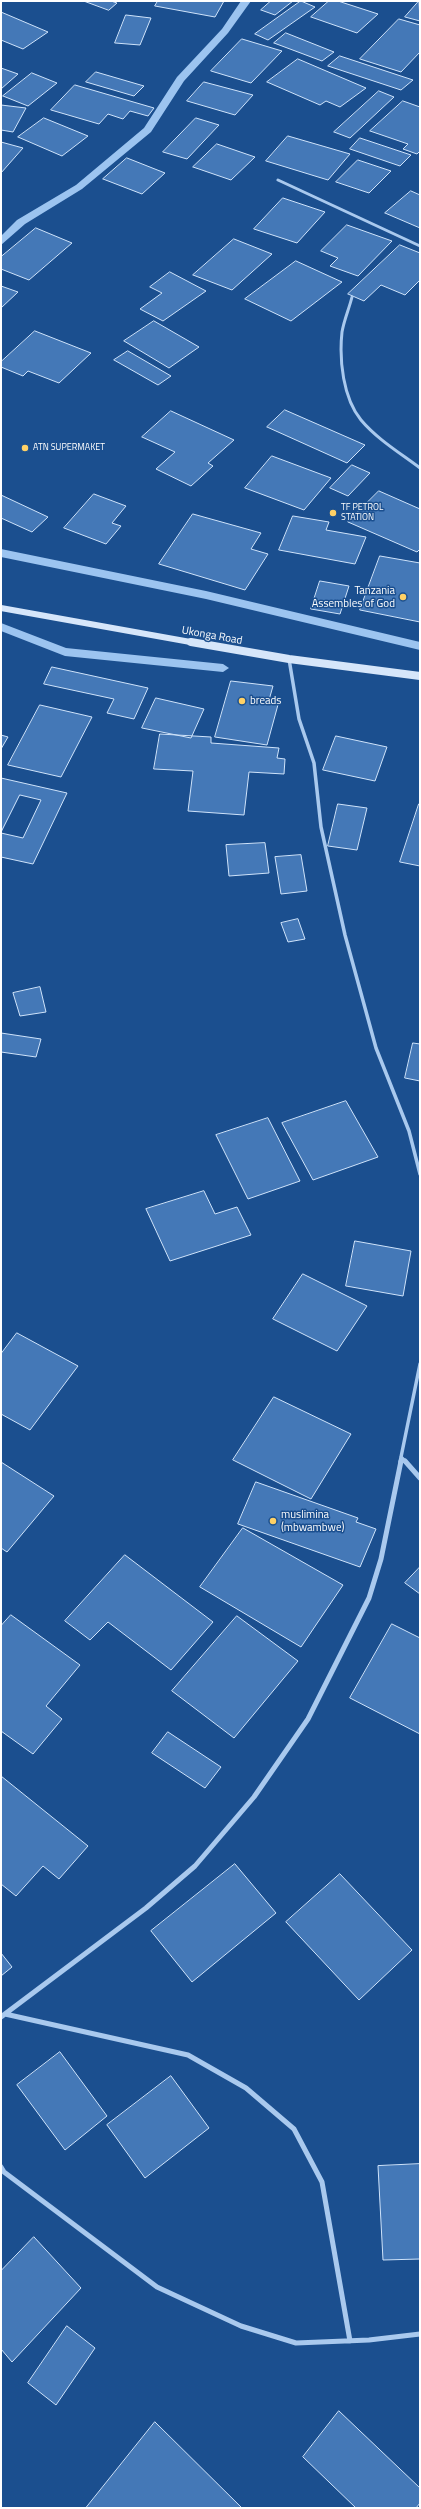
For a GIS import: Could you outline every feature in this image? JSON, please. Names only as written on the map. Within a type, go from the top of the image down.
[{"type":"street","points":[[278,180],[420,246]]},
{"type":"street","points":[[352,297],[341,337],[345,377],[351,401],[361,419],[384,441],[420,468]]},
{"type":"street","name":"Ukonga Road","points":[[1,608],[289,659],[420,676]]},
{"type":"street","points":[[289,659],[299,719],[314,763],[322,827],[345,935],[376,1048],[409,1131],[420,1174]]},
{"type":"street","points":[[3,2016],[140,1912],[195,1866],[254,1797],[308,1719],[369,1598],[381,1559],[420,1364]]},
{"type":"street","points":[[401,1457],[420,1478]]},
{"type":"street","points":[[3,2016],[188,2055],[246,2088],[294,2129],[322,2182],[350,2341]]},
{"type":"street","points":[[1,2167],[4,2172],[157,2287],[241,2326],[296,2343],[350,2341],[420,2334]]},
{"type":"building","points":[[84,1],[111,1],[117,3],[109,10]]},
{"type":"building","points":[[158,1],[224,1],[215,17],[155,6]]},
{"type":"building","points":[[271,1],[293,1],[275,15],[261,10]]},
{"type":"building","points":[[301,1],[315,7],[268,40],[255,34]]},
{"type":"building","points":[[329,1],[338,1],[378,14],[357,33],[311,17]]},
{"type":"building","points":[[419,1],[420,21],[405,17]]},
{"type":"building","points":[[1,12],[48,32],[23,49],[1,40]]},
{"type":"building","points":[[126,15],[151,18],[140,45],[115,43]]},
{"type":"building","points":[[399,19],[420,25],[420,52],[401,72],[360,59]]},
{"type":"building","points":[[286,33],[334,52],[322,61],[274,43]]},
{"type":"building","points":[[242,39],[282,51],[251,83],[211,71]]},
{"type":"building","points":[[340,56],[413,80],[401,90],[328,66]]},
{"type":"building","points":[[298,59],[366,88],[340,107],[326,101],[320,105],[267,82]]},
{"type":"building","points":[[1,68],[18,74],[1,89]]},
{"type":"building","points":[[96,72],[144,86],[134,96],[86,82]]},
{"type":"building","points":[[32,73],[57,83],[28,106],[3,96]]},
{"type":"building","points":[[204,82],[253,95],[235,115],[187,101]]},
{"type":"building","points":[[75,85],[154,108],[148,116],[130,111],[123,119],[108,114],[99,124],[51,110]]},
{"type":"building","points":[[379,91],[394,97],[350,138],[334,132]]},
{"type":"building","points":[[403,101],[420,107],[420,151],[417,154],[403,149],[408,144],[370,131]]},
{"type":"building","points":[[1,105],[26,108],[13,132],[1,130]]},
{"type":"building","points":[[44,118],[88,136],[62,156],[18,137]]},
{"type":"building","points":[[196,118],[219,125],[187,159],[163,152]]},
{"type":"building","points":[[288,136],[350,154],[328,180],[266,161]]},
{"type":"building","points":[[360,138],[411,155],[400,166],[350,149]]},
{"type":"building","points":[[1,142],[23,148],[1,173]]},
{"type":"building","points":[[217,144],[255,157],[231,180],[193,167]]},
{"type":"building","points":[[127,158],[165,173],[142,194],[103,179]]},
{"type":"building","points":[[358,160],[391,171],[369,193],[336,182]]},
{"type":"building","points":[[411,191],[420,195],[420,228],[385,213]]},
{"type":"building","points":[[283,198],[325,212],[297,243],[254,229]]},
{"type":"building","points":[[347,225],[392,241],[358,276],[330,266],[338,258],[321,251]]},
{"type":"building","points":[[36,228],[72,243],[29,280],[1,269],[1,257]]},
{"type":"building","points":[[234,239],[272,254],[232,290],[193,275]]},
{"type":"building","points":[[400,245],[420,253],[420,280],[405,295],[381,285],[364,301],[348,294]]},
{"type":"building","points":[[296,261],[342,282],[291,321],[245,299]]},
{"type":"building","points":[[170,272],[206,291],[163,321],[140,309],[162,293],[150,287]]},
{"type":"building","points":[[1,286],[18,292],[1,308]]},
{"type":"building","points":[[154,321],[199,347],[169,368],[124,341]]},
{"type":"building","points":[[35,331],[91,353],[59,383],[28,371],[23,376],[1,367],[1,362]]},
{"type":"building","points":[[128,351],[171,376],[158,385],[114,360]]},
{"type":"building","points":[[285,410],[365,445],[347,463],[267,427]]},
{"type":"building","points":[[171,411],[234,440],[208,463],[213,466],[191,486],[156,469],[175,452],[142,437]]},
{"type":"building","points":[[272,456],[331,478],[304,510],[245,488]]},
{"type":"building","points":[[352,465],[370,473],[348,496],[330,488]]},
{"type":"building","points":[[379,491],[420,509],[420,549],[417,552],[348,522]]},
{"type":"building","points":[[94,494],[126,506],[112,523],[121,526],[106,544],[64,528]]},
{"type":"building","points":[[1,495],[48,517],[32,532],[1,518]]},
{"type":"building","points":[[193,514],[261,533],[251,549],[268,554],[245,590],[159,564]]},
{"type":"building","points":[[293,516],[329,522],[326,530],[366,537],[355,564],[279,550]]},
{"type":"building","points":[[380,556],[420,563],[420,622],[360,610]]},
{"type":"building","points":[[320,581],[349,586],[340,614],[311,609]]},
{"type":"building","points":[[52,667],[148,688],[134,719],[107,713],[114,699],[44,684]]},
{"type":"building","points":[[231,681],[273,686],[269,700],[279,701],[267,745],[215,737]]},
{"type":"building","points":[[156,698],[204,709],[191,738],[142,728]]},
{"type":"building","points":[[40,705],[92,717],[61,777],[8,765]]},
{"type":"building","points":[[160,734],[211,737],[211,743],[279,748],[277,758],[285,759],[284,774],[249,772],[244,815],[188,811],[193,771],[154,769]]},
{"type":"building","points":[[1,735],[8,737],[1,749]]},
{"type":"building","points":[[336,736],[387,747],[375,781],[323,770]]},
{"type":"building","points":[[1,778],[67,793],[33,864],[1,857]],"holes":[[[20,795],[41,800],[23,838],[1,833]]]},
{"type":"building","points":[[338,804],[367,808],[357,850],[328,846]]},
{"type":"building","points":[[420,804],[420,866],[400,862]]},
{"type":"building","points":[[265,843],[269,873],[229,876],[226,845]]},
{"type":"building","points":[[301,855],[307,891],[281,894],[275,857]]},
{"type":"building","points":[[298,919],[305,939],[288,942],[281,923]]},
{"type":"building","points":[[40,987],[46,1012],[20,1016],[13,993]]},
{"type":"building","points":[[1,1033],[41,1039],[36,1057],[1,1052]]},
{"type":"building","points":[[413,1043],[420,1044],[420,1081],[405,1078]]},
{"type":"building","points":[[346,1101],[378,1157],[313,1180],[282,1123]]},
{"type":"building","points":[[268,1118],[300,1181],[248,1199],[216,1135]]},
{"type":"building","points":[[204,1191],[215,1214],[237,1207],[251,1235],[170,1261],[146,1209]]},
{"type":"building","points":[[355,1241],[411,1251],[403,1296],[346,1286]]},
{"type":"building","points":[[303,1274],[367,1306],[337,1351],[273,1319]]},
{"type":"building","points":[[17,1333],[78,1366],[30,1430],[1,1414],[1,1354]]},
{"type":"building","points":[[274,1397],[351,1434],[311,1499],[233,1460]]},
{"type":"building","points":[[1,1462],[54,1496],[7,1552],[1,1548]]},
{"type":"building","points":[[256,1482],[358,1518],[356,1522],[376,1529],[360,1567],[238,1524]]},
{"type":"building","points":[[243,1528],[343,1585],[301,1647],[200,1587]]},
{"type":"building","points":[[125,1555],[213,1622],[171,1670],[108,1622],[90,1640],[65,1621]]},
{"type":"building","points":[[420,1567],[420,1594],[405,1583]]},
{"type":"building","points":[[11,1615],[80,1665],[46,1706],[62,1719],[33,1754],[1,1731],[1,1626]]},
{"type":"building","points":[[237,1616],[298,1661],[234,1738],[172,1691]]},
{"type":"building","points":[[392,1624],[420,1638],[420,1734],[350,1698]]},
{"type":"building","points":[[168,1732],[221,1767],[205,1788],[152,1753]]},
{"type":"building","points":[[1,1776],[88,1846],[59,1879],[43,1866],[16,1896],[1,1884]]},
{"type":"building","points":[[235,1864],[276,1913],[192,1982],[151,1931]]},
{"type":"building","points":[[340,1874],[412,1950],[359,2000],[286,1922]]},
{"type":"building","points":[[1,1953],[12,1967],[1,1976]]},
{"type":"building","points":[[60,2052],[107,2116],[65,2150],[17,2085]]},
{"type":"building","points":[[171,2076],[209,2128],[145,2178],[107,2125]]},
{"type":"building","points":[[420,2164],[420,2259],[383,2260],[378,2166]]},
{"type":"building","points":[[34,2237],[81,2288],[12,2362],[1,2349],[1,2271]]},
{"type":"building","points":[[67,2326],[95,2348],[56,2405],[28,2383]]},
{"type":"building","points":[[339,2411],[420,2488],[420,2503],[416,2508],[356,2508],[303,2457]]},
{"type":"building","points":[[155,2422],[242,2508],[86,2508]]},
{"type":"waterway","points":[[1,242],[21,222],[79,187],[148,130],[180,79],[225,31],[246,1]]},
{"type":"waterway","points":[[1,553],[206,595],[420,646]]},
{"type":"waterway","points":[[1,627],[65,652],[223,668]]},
{"type":"place","name":"ATN SUPERMAKET","points":[[25,448]]},
{"type":"place","name":"TF PETROL STATION","points":[[333,513]]},
{"type":"place","name":"Tanzania Assembles of God","points":[[403,597]]},
{"type":"place","name":"breads","points":[[242,701]]},
{"type":"place","name":"muslimina (mbwambwe)","points":[[273,1521]]}]
